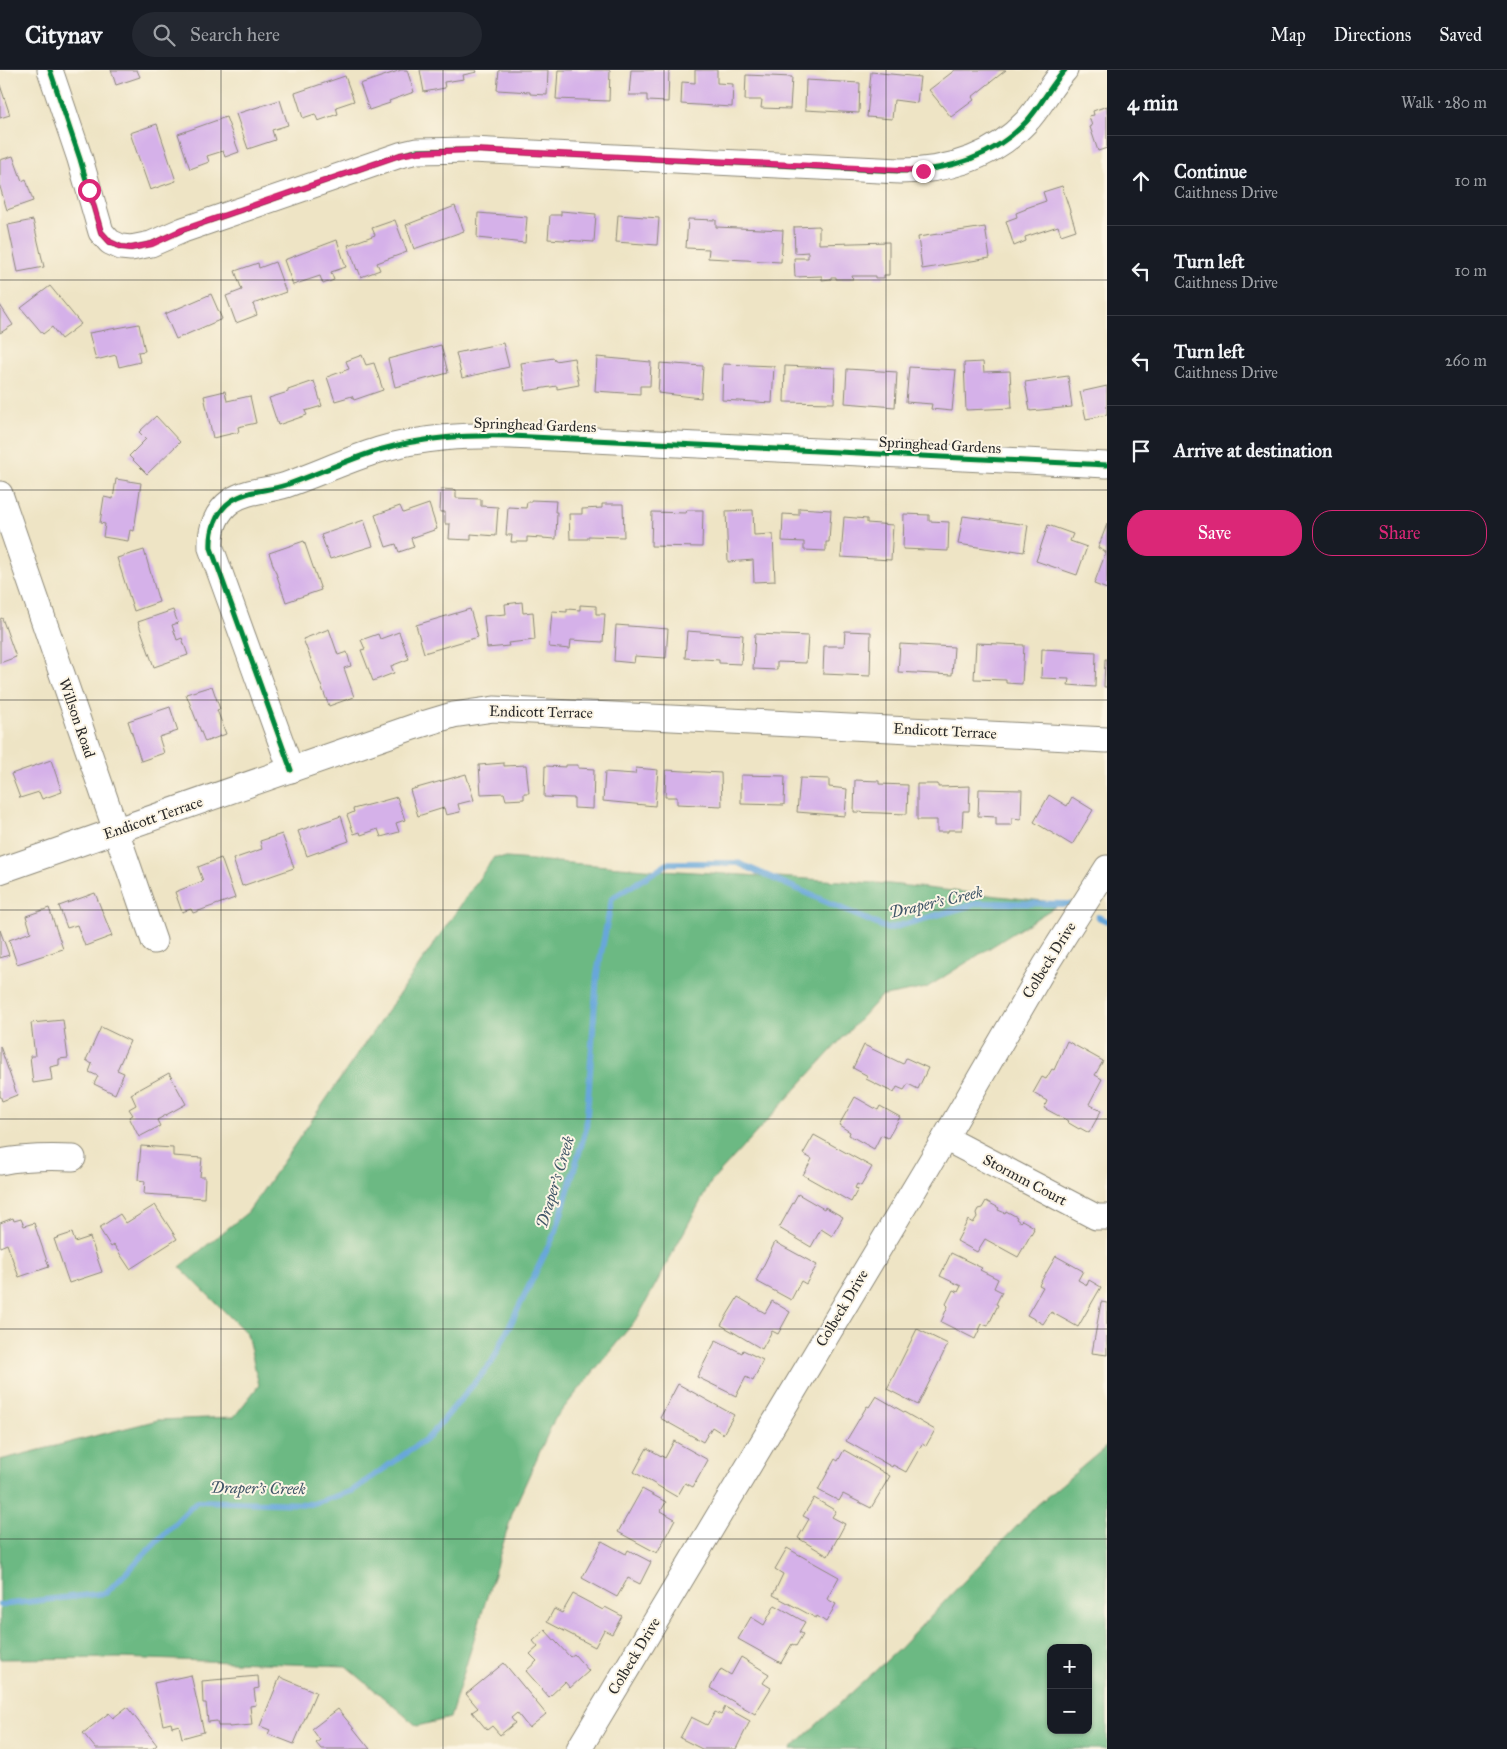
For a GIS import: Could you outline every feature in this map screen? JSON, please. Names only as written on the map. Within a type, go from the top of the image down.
[{"type":"street","points":[[50,70],[80,159],[101,232],[110,242],[121,247],[131,248],[152,244],[182,230],[370,164],[417,152],[472,150],[923,171],[946,167],[968,161],[990,151],[1009,138],[1030,116],[1065,70]]},
{"type":"street","name":"Springhead Gardens","points":[[291,770],[211,548],[211,532],[216,518],[226,505],[240,497],[285,485],[379,450],[422,440],[467,435],[1107,465]]},
{"type":"street","name":"Willson Road","points":[[0,494],[9,548],[116,832],[154,941]]},
{"type":"street","name":"Endicott Terrace","points":[[0,871],[413,727],[445,717],[494,709],[1107,740]]},
{"type":"street","name":"Colbeck Drive","points":[[579,1749],[945,1138],[1045,966],[1107,868]]},
{"type":"street","name":"Stormm Court","points":[[945,1138],[1096,1216],[1107,1218]]},
{"type":"street","points":[[0,1162],[46,1157],[73,1158]]},
{"type":"green space","points":[[494,857],[645,869],[890,884],[1061,903],[926,988],[880,997],[711,1182],[638,1317],[554,1420],[513,1511],[450,1718],[417,1726],[346,1666],[120,1658],[0,1659],[0,1460],[158,1420],[234,1417],[259,1385],[247,1334],[180,1267],[248,1212]]},
{"type":"green space","points":[[1107,1446],[1107,1749],[790,1749],[898,1650],[1036,1506]]},
{"type":"building","points":[[111,70],[137,70],[140,77],[116,85]]},
{"type":"building","points":[[401,70],[407,70],[414,92],[369,110],[360,84]]},
{"type":"building","points":[[420,70],[476,70],[477,72],[463,75],[464,79],[444,82],[445,88],[424,92]]},
{"type":"building","points":[[499,70],[548,70],[547,95],[497,90]]},
{"type":"building","points":[[558,70],[610,70],[609,101],[556,99]]},
{"type":"building","points":[[631,70],[669,70],[668,102],[647,101],[647,95],[629,95]]},
{"type":"building","points":[[695,70],[717,70],[717,83],[733,84],[732,107],[681,104],[682,82],[695,83]]},
{"type":"building","points":[[955,70],[1006,70],[972,97],[974,100],[951,117],[929,90]]},
{"type":"building","points":[[871,72],[920,77],[917,103],[894,100],[892,119],[867,117]]},
{"type":"building","points":[[746,75],[792,77],[790,109],[761,108],[762,100],[745,100]]},
{"type":"building","points":[[345,76],[354,101],[336,107],[338,114],[318,121],[315,114],[303,118],[295,93]]},
{"type":"building","points":[[806,80],[860,83],[859,113],[805,110]]},
{"type":"building","points":[[0,85],[10,115],[0,118]]},
{"type":"building","points":[[280,100],[288,125],[272,130],[275,140],[248,149],[236,114]]},
{"type":"building","points":[[1107,106],[1107,148],[1098,151],[1090,127],[1092,126],[1089,116],[1094,115],[1093,111]]},
{"type":"building","points":[[226,117],[239,152],[225,157],[223,151],[207,156],[209,162],[190,169],[178,134]]},
{"type":"building","points":[[157,124],[176,181],[150,190],[130,133]]},
{"type":"building","points":[[13,156],[22,181],[26,179],[33,201],[7,210],[0,187],[0,160]]},
{"type":"building","points":[[1062,186],[1076,230],[1061,235],[1058,226],[1025,237],[1026,241],[1014,246],[1006,221],[1017,217],[1016,213],[1026,208],[1046,201],[1043,192]]},
{"type":"building","points":[[455,206],[464,231],[414,249],[406,225]]},
{"type":"building","points":[[561,211],[596,214],[594,242],[548,239],[550,215],[561,215]]},
{"type":"building","points":[[478,213],[527,217],[525,243],[477,238]]},
{"type":"building","points":[[618,215],[659,218],[657,245],[616,242]]},
{"type":"building","points":[[688,219],[716,220],[716,227],[783,230],[781,262],[708,258],[709,249],[686,248]]},
{"type":"building","points":[[33,220],[44,267],[18,272],[8,225]]},
{"type":"building","points":[[395,220],[407,252],[377,263],[380,270],[361,277],[348,245],[375,235],[372,228]]},
{"type":"building","points":[[819,226],[819,244],[889,242],[889,275],[884,275],[884,278],[852,276],[853,279],[836,279],[836,277],[831,277],[831,279],[822,280],[822,276],[795,277],[794,258],[808,258],[808,252],[795,253],[794,227]]},
{"type":"building","points":[[985,227],[990,258],[922,269],[918,237]]},
{"type":"building","points":[[337,240],[346,267],[331,272],[334,280],[323,284],[320,276],[293,285],[284,260]]},
{"type":"building","points":[[275,262],[286,292],[253,304],[257,315],[236,323],[226,296],[242,290],[235,271],[258,263],[259,268]]},
{"type":"building","points":[[50,286],[81,324],[61,339],[52,327],[43,334],[21,308]]},
{"type":"building","points":[[211,294],[222,319],[176,339],[165,314]]},
{"type":"building","points":[[0,305],[13,325],[0,333]]},
{"type":"building","points":[[139,324],[145,351],[138,352],[140,362],[119,367],[116,355],[96,360],[89,333]]},
{"type":"building","points":[[503,343],[509,367],[462,378],[456,353]]},
{"type":"building","points":[[441,345],[448,373],[395,387],[388,359]]},
{"type":"building","points":[[362,355],[366,365],[374,363],[383,390],[354,400],[352,396],[335,401],[327,377],[349,369],[346,361]]},
{"type":"building","points":[[597,357],[651,362],[650,386],[640,386],[640,394],[595,391]]},
{"type":"building","points":[[554,358],[555,361],[574,358],[579,385],[557,389],[557,386],[525,391],[521,363]]},
{"type":"building","points":[[983,362],[984,372],[1010,371],[1012,408],[966,410],[964,363]]},
{"type":"building","points":[[660,363],[703,366],[701,398],[658,393]]},
{"type":"building","points":[[723,364],[774,366],[772,403],[722,400]]},
{"type":"building","points":[[785,366],[835,368],[834,403],[784,402]]},
{"type":"building","points":[[909,367],[956,370],[952,411],[931,409],[932,404],[906,402]]},
{"type":"building","points":[[847,369],[897,372],[895,407],[845,403]]},
{"type":"building","points":[[1068,376],[1072,407],[1030,411],[1025,382]]},
{"type":"building","points":[[314,381],[322,406],[305,411],[307,415],[278,425],[269,398]]},
{"type":"building","points":[[1107,386],[1107,415],[1086,419],[1080,392]]},
{"type":"building","points":[[225,391],[227,401],[250,396],[256,423],[238,427],[239,432],[213,438],[204,396]]},
{"type":"building","points":[[156,416],[180,442],[147,474],[129,456],[146,439],[139,432]]},
{"type":"building","points":[[116,479],[141,483],[134,531],[130,530],[128,541],[103,537],[105,524],[100,523],[104,497],[113,499]]},
{"type":"building","points":[[441,489],[456,490],[456,498],[481,499],[481,506],[498,507],[496,536],[471,534],[471,540],[449,539],[450,524],[445,524],[445,512],[440,512]]},
{"type":"building","points":[[531,500],[556,501],[556,539],[527,537],[527,542],[511,542],[512,535],[506,535],[508,507],[526,508],[527,502],[531,502]]},
{"type":"building","points":[[429,504],[437,529],[411,538],[414,547],[399,552],[396,544],[386,547],[375,515],[400,506],[403,513]]},
{"type":"building","points":[[602,504],[623,504],[624,537],[588,536],[588,539],[570,539],[569,514],[582,514],[582,509],[602,508]]},
{"type":"building","points":[[799,508],[831,510],[829,542],[826,542],[826,551],[804,550],[804,542],[782,541],[783,514],[799,515]]},
{"type":"building","points":[[687,510],[703,510],[702,547],[651,546],[652,512],[686,513]]},
{"type":"building","points":[[753,510],[754,535],[773,534],[775,581],[754,582],[753,560],[728,562],[726,511]]},
{"type":"building","points":[[904,514],[929,515],[929,521],[949,522],[948,551],[903,549]]},
{"type":"building","points":[[963,516],[1028,525],[1024,552],[1011,550],[1011,552],[958,544]]},
{"type":"building","points":[[844,517],[867,519],[867,523],[893,525],[891,560],[841,557]]},
{"type":"building","points":[[364,520],[373,546],[330,559],[321,535]]},
{"type":"building","points":[[1107,524],[1107,589],[1094,584],[1106,552],[1098,548]]},
{"type":"building","points":[[1048,525],[1073,534],[1070,541],[1087,547],[1077,575],[1036,561]]},
{"type":"building","points":[[304,541],[321,590],[286,602],[269,553]]},
{"type":"building","points":[[144,550],[159,602],[134,611],[117,558]]},
{"type":"building","points":[[522,602],[523,613],[533,612],[535,640],[508,643],[509,646],[487,648],[484,616],[506,614],[505,604]]},
{"type":"building","points":[[580,605],[596,606],[596,614],[605,614],[603,642],[571,640],[570,649],[549,647],[552,611],[567,612],[567,609],[580,610]]},
{"type":"building","points":[[470,609],[478,637],[424,653],[416,625]]},
{"type":"building","points":[[173,610],[178,623],[172,625],[177,640],[182,638],[188,655],[154,667],[138,622]]},
{"type":"building","points":[[2,618],[16,657],[0,663],[0,619]]},
{"type":"building","points":[[616,625],[668,629],[666,658],[635,656],[634,663],[614,661]]},
{"type":"building","points":[[329,629],[338,655],[347,652],[351,666],[344,668],[354,697],[329,706],[303,639]]},
{"type":"building","points":[[687,631],[743,635],[741,664],[719,663],[719,660],[685,658]]},
{"type":"building","points":[[845,631],[871,632],[870,676],[823,674],[824,646],[844,646]]},
{"type":"building","points":[[399,632],[409,659],[391,666],[394,673],[373,681],[361,650],[365,649],[361,640],[378,634],[380,639]]},
{"type":"building","points":[[755,634],[808,636],[806,663],[777,662],[777,670],[753,669]]},
{"type":"building","points":[[976,643],[1024,645],[1022,684],[1006,683],[1006,680],[974,679]]},
{"type":"building","points":[[900,644],[954,647],[952,675],[898,672]]},
{"type":"building","points":[[1042,649],[1096,652],[1095,687],[1068,685],[1069,679],[1041,678]]},
{"type":"building","points":[[1105,659],[1107,659],[1107,687],[1104,687]]},
{"type":"building","points":[[212,686],[220,709],[217,710],[226,734],[205,742],[186,694]]},
{"type":"building","points":[[170,707],[178,731],[159,737],[164,753],[141,761],[128,721]]},
{"type":"building","points":[[51,760],[62,792],[42,799],[39,792],[20,798],[11,774]]},
{"type":"building","points":[[504,763],[504,766],[526,765],[529,793],[524,793],[524,799],[506,800],[504,793],[481,794],[479,765]]},
{"type":"building","points":[[566,765],[578,765],[578,768],[594,769],[593,809],[574,808],[574,798],[544,797],[545,766],[566,767]]},
{"type":"building","points":[[636,768],[658,770],[655,806],[603,801],[605,772],[635,774]]},
{"type":"building","points":[[666,770],[721,773],[722,806],[677,804],[677,797],[665,797]]},
{"type":"building","points":[[466,774],[474,800],[458,804],[460,812],[446,815],[444,808],[418,816],[410,790]]},
{"type":"building","points":[[741,775],[785,776],[784,805],[741,804]]},
{"type":"building","points":[[800,778],[829,779],[829,787],[847,789],[845,816],[797,812]]},
{"type":"building","points":[[855,780],[879,781],[879,784],[908,785],[907,814],[854,812]]},
{"type":"building","points":[[917,784],[938,784],[938,787],[970,786],[969,811],[963,811],[962,830],[937,832],[937,820],[917,820]]},
{"type":"building","points":[[979,789],[1022,790],[1021,819],[1012,818],[1012,825],[996,825],[996,817],[978,816]]},
{"type":"building","points":[[1049,795],[1067,806],[1072,797],[1093,810],[1072,845],[1034,822]]},
{"type":"building","points":[[397,797],[405,820],[396,823],[399,832],[381,837],[378,829],[361,835],[360,832],[354,834],[347,815],[354,812],[353,809]]},
{"type":"building","points":[[341,816],[349,841],[307,856],[298,831]]},
{"type":"building","points":[[282,834],[294,868],[242,886],[233,859],[262,849],[260,841]]},
{"type":"building","points":[[221,858],[235,898],[193,913],[191,909],[182,912],[175,892],[203,881],[198,867]]},
{"type":"building","points":[[95,893],[112,936],[85,946],[77,925],[67,928],[59,906]]},
{"type":"building","points":[[49,908],[63,949],[17,964],[9,940],[31,932],[26,916]]},
{"type":"building","points":[[0,930],[9,955],[0,958]]},
{"type":"building","points":[[63,1020],[68,1058],[59,1059],[59,1065],[50,1067],[52,1080],[33,1083],[30,1056],[35,1056],[31,1023]]},
{"type":"building","points":[[101,1027],[130,1041],[117,1070],[124,1073],[115,1094],[94,1084],[98,1076],[89,1072],[92,1064],[86,1060]]},
{"type":"building","points":[[1067,1041],[1103,1061],[1095,1075],[1102,1079],[1089,1104],[1101,1111],[1089,1133],[1044,1108],[1047,1101],[1033,1093],[1042,1077],[1046,1079],[1052,1069],[1054,1070]]},
{"type":"building","points":[[864,1045],[903,1064],[906,1058],[928,1068],[918,1089],[908,1084],[904,1090],[897,1087],[894,1093],[866,1079],[868,1076],[853,1068]]},
{"type":"building","points":[[0,1046],[17,1095],[2,1101],[0,1095]]},
{"type":"building","points":[[169,1073],[186,1104],[157,1120],[160,1126],[139,1137],[129,1117],[133,1115],[129,1109],[136,1105],[131,1094]]},
{"type":"building","points":[[855,1097],[878,1110],[880,1106],[900,1117],[888,1138],[881,1135],[874,1149],[849,1135],[850,1132],[839,1125]]},
{"type":"building","points":[[814,1135],[872,1167],[861,1186],[857,1184],[855,1188],[858,1189],[851,1202],[803,1175],[812,1159],[803,1154]]},
{"type":"building","points":[[141,1146],[173,1148],[173,1156],[202,1158],[200,1177],[205,1177],[204,1198],[144,1194],[145,1181],[138,1180]]},
{"type":"building","points":[[798,1194],[824,1209],[825,1207],[843,1217],[832,1236],[821,1229],[811,1247],[779,1228]]},
{"type":"building","points":[[986,1201],[999,1208],[998,1210],[1005,1213],[1006,1211],[1017,1217],[1016,1219],[1020,1222],[1022,1220],[1034,1227],[1018,1257],[985,1239],[977,1252],[957,1241],[968,1220],[973,1223],[977,1217],[978,1209],[982,1208]]},
{"type":"building","points":[[155,1205],[177,1239],[130,1269],[114,1245],[111,1247],[99,1228],[120,1214],[126,1223]]},
{"type":"building","points":[[13,1218],[14,1221],[21,1219],[24,1226],[34,1223],[49,1267],[19,1277],[7,1244],[0,1247],[0,1223]]},
{"type":"building","points":[[72,1233],[75,1242],[90,1237],[102,1272],[69,1283],[54,1239]]},
{"type":"building","points":[[775,1242],[817,1265],[806,1284],[801,1281],[791,1300],[756,1281]]},
{"type":"building","points":[[951,1253],[982,1268],[980,1270],[998,1279],[994,1288],[1002,1292],[988,1326],[982,1324],[975,1339],[941,1322],[948,1306],[946,1304],[953,1290],[958,1292],[961,1286],[940,1276]]},
{"type":"building","points":[[1056,1256],[1083,1271],[1078,1280],[1087,1285],[1089,1280],[1101,1287],[1078,1327],[1051,1312],[1043,1324],[1027,1315],[1043,1287],[1039,1285]]},
{"type":"building","points":[[738,1297],[765,1313],[772,1301],[790,1312],[778,1334],[772,1331],[762,1349],[721,1325]]},
{"type":"building","points":[[1101,1302],[1107,1303],[1107,1355],[1092,1353]]},
{"type":"building","points":[[917,1329],[948,1344],[918,1405],[887,1389]]},
{"type":"building","points":[[716,1340],[742,1353],[743,1350],[763,1360],[753,1381],[746,1377],[736,1396],[697,1377]]},
{"type":"building","points":[[678,1384],[734,1415],[723,1434],[712,1427],[703,1442],[660,1418]]},
{"type":"building","points":[[876,1396],[935,1430],[926,1446],[922,1444],[906,1472],[893,1465],[892,1467],[846,1441],[867,1406],[869,1407]]},
{"type":"building","points":[[674,1441],[708,1460],[693,1487],[685,1483],[677,1497],[634,1472],[647,1448],[665,1458]]},
{"type":"building","points":[[844,1450],[890,1476],[871,1508],[843,1494],[839,1501],[818,1490],[835,1459],[838,1461]]},
{"type":"building","points":[[642,1489],[666,1502],[661,1511],[675,1519],[657,1553],[618,1532]]},
{"type":"building","points":[[814,1498],[836,1511],[832,1517],[845,1524],[828,1556],[798,1538],[809,1519],[803,1516]]},
{"type":"building","points":[[602,1541],[626,1554],[628,1550],[651,1562],[640,1584],[628,1578],[617,1597],[582,1578]]},
{"type":"building","points":[[787,1548],[839,1577],[827,1599],[836,1604],[826,1622],[773,1595],[783,1574],[775,1569]]},
{"type":"building","points":[[573,1594],[603,1610],[605,1607],[622,1616],[612,1634],[604,1630],[595,1647],[547,1622],[554,1609],[562,1613]]},
{"type":"building","points":[[775,1605],[805,1622],[799,1632],[803,1634],[796,1646],[792,1644],[781,1663],[738,1639],[751,1617],[764,1625]]},
{"type":"building","points":[[545,1630],[570,1657],[574,1654],[589,1671],[570,1688],[565,1682],[549,1697],[526,1671],[537,1661],[530,1654],[538,1647],[533,1641]]},
{"type":"building","points":[[741,1657],[769,1674],[763,1683],[771,1688],[755,1714],[710,1688],[721,1669],[731,1675]]},
{"type":"building","points":[[504,1663],[546,1714],[529,1728],[517,1713],[511,1718],[515,1723],[500,1735],[492,1726],[487,1730],[472,1712],[478,1708],[466,1694]]},
{"type":"building","points":[[191,1675],[204,1732],[182,1738],[179,1725],[172,1727],[171,1723],[163,1725],[154,1683]]},
{"type":"building","points":[[258,1676],[259,1688],[254,1689],[256,1705],[250,1706],[252,1725],[229,1727],[218,1726],[217,1721],[208,1722],[206,1703],[203,1703],[202,1681]]},
{"type":"building","points":[[280,1677],[316,1692],[294,1744],[268,1734],[270,1730],[260,1726]]},
{"type":"building","points":[[127,1707],[157,1745],[152,1749],[96,1749],[83,1733],[109,1713],[113,1718]]},
{"type":"building","points":[[725,1707],[750,1721],[736,1749],[702,1749],[680,1738],[691,1717],[707,1725],[715,1712],[721,1715]]},
{"type":"building","points":[[338,1709],[370,1749],[321,1749],[316,1743],[320,1740],[312,1729]]},
{"type":"waterway","name":"Draper's Creek","points":[[0,1605],[106,1593],[197,1501],[311,1504],[352,1491],[429,1437],[492,1362],[556,1231],[586,1129],[597,974],[612,898],[669,863],[738,863],[888,929],[979,903],[1069,904]]},
{"type":"waterway","name":"Draper's Creek","points":[[1098,917],[1107,921]]},
{"type":"cycle path","points":[[50,70],[80,159],[101,232],[110,242],[121,247],[131,248],[151,244],[183,230],[400,155],[417,151],[472,150],[900,171],[952,165],[984,153],[999,145],[1013,134],[1031,116],[1065,70]]},
{"type":"cycle path","points":[[291,770],[211,548],[213,528],[221,510],[237,497],[286,485],[379,450],[411,442],[477,436],[511,436],[1107,465]]},
{"type":"route","points":[[89,190],[101,232],[110,242],[121,247],[131,248],[152,244],[182,230],[370,164],[417,152],[472,150],[923,171]]}]
